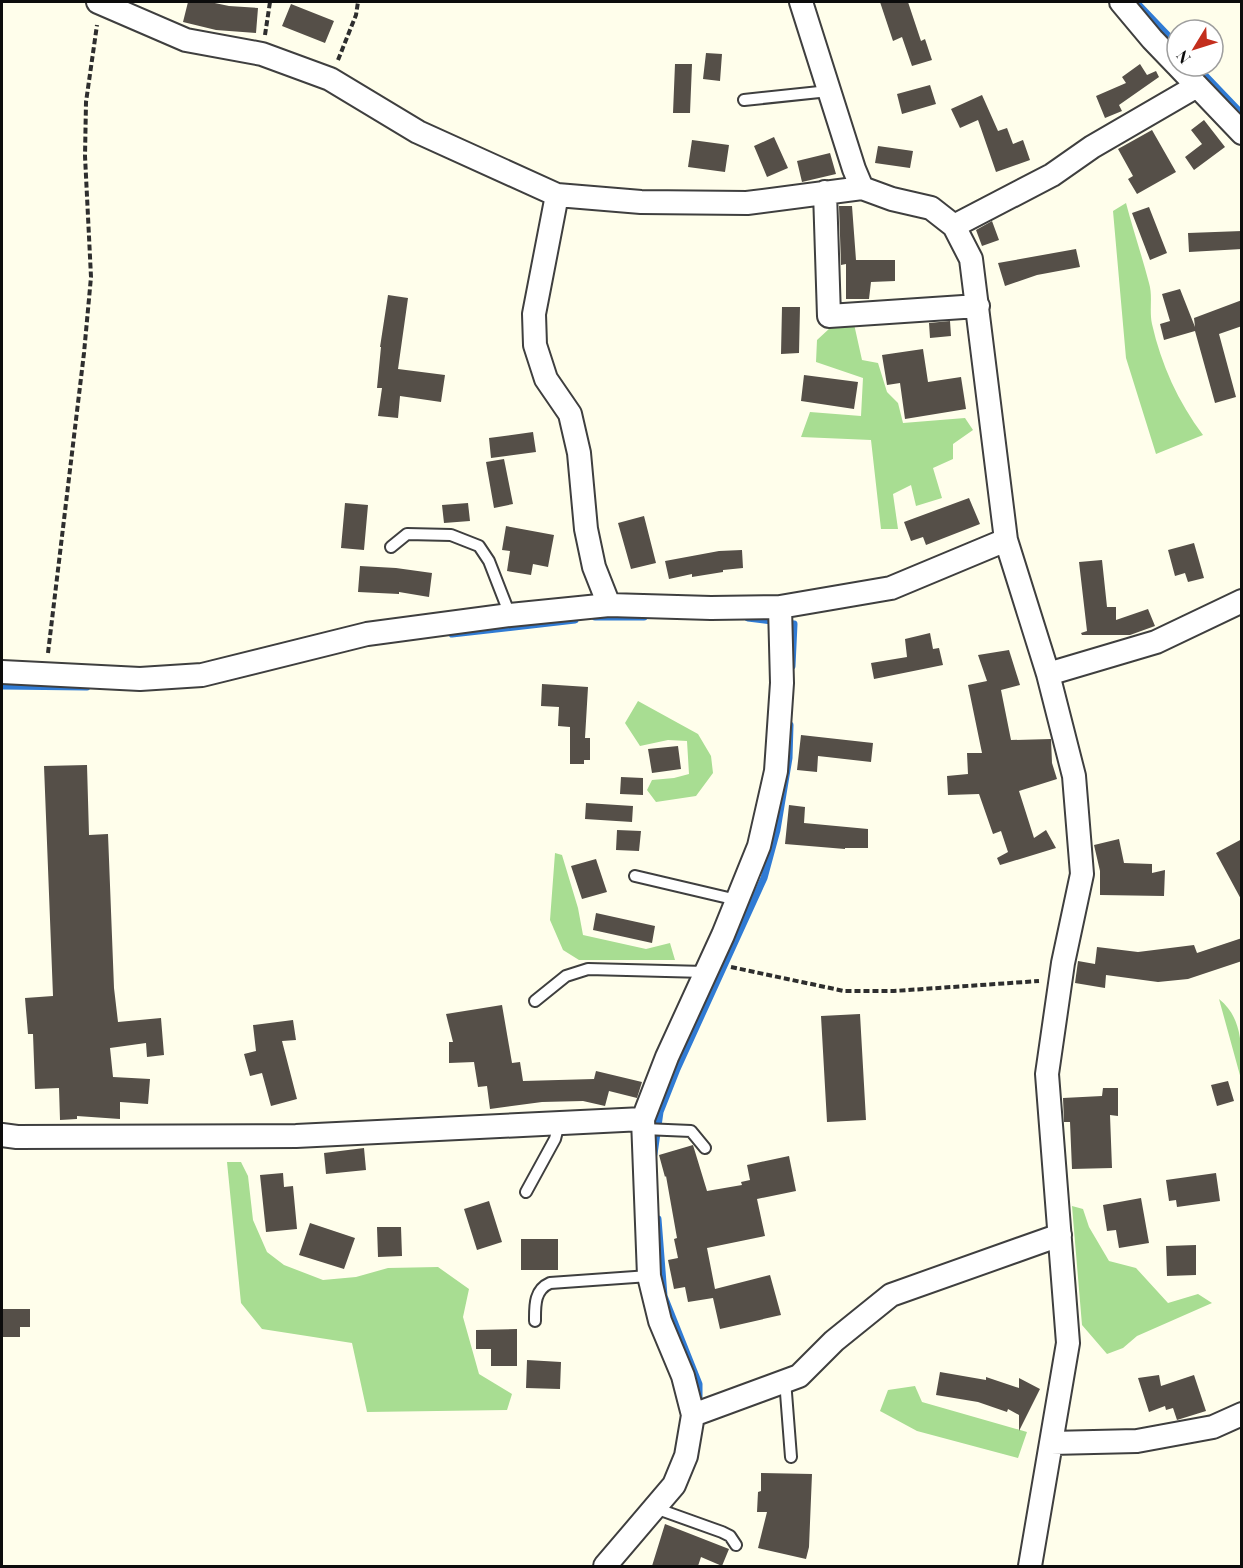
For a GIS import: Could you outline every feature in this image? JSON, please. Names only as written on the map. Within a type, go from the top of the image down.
[{"type":"street","points":[[99,2],[186,40],[262,54],[330,79],[418,132],[557,195],[641,202],[747,203],[862,188],[892,199],[931,208],[954,226],[971,259],[1006,540],[1048,674],[1074,776],[1082,874],[1060,980],[1047,1074],[1068,1343],[1030,1566]]},
{"type":"street","points":[[801,2],[854,170],[862,188]]},
{"type":"street","points":[[1121,2],[1165,53]]},
{"type":"street","points":[[1189,78],[1242,133]]},
{"type":"street","points":[[954,226],[1052,175],[1092,147],[1197,86]]},
{"type":"street","points":[[825,192],[829,316],[978,306]]},
{"type":"street","points":[[557,195],[534,314],[535,345],[546,379],[570,414],[579,453],[588,538],[594,567],[609,605]]},
{"type":"street","points":[[2,672],[140,679],[202,675],[367,634],[510,615],[609,605],[711,608],[780,606],[891,588],[1006,540]]},
{"type":"street","points":[[1048,674],[1156,642],[1242,601]]},
{"type":"street","points":[[605,1566],[674,1485],[686,1456],[693,1415],[683,1376],[660,1321],[649,1276],[644,1124],[667,1057],[708,968],[759,846],[776,771],[782,683],[780,606]]},
{"type":"street","points":[[2,1135],[16,1137],[296,1136],[559,1123],[644,1124]]},
{"type":"street","points":[[693,1415],[799,1376],[834,1341],[891,1295],[1060,1235]]},
{"type":"street","points":[[1051,1443],[1137,1441],[1213,1427],[1242,1414]]},
{"type":"lane","points":[[744,100],[829,91]]},
{"type":"lane","points":[[391,547],[408,534],[451,535],[479,546],[489,561],[510,615]]},
{"type":"lane","points":[[635,876],[737,900]]},
{"type":"lane","points":[[535,1001],[566,976],[588,969],[708,968]]},
{"type":"lane","points":[[526,1192],[555,1139],[559,1123]]},
{"type":"lane","points":[[644,1124],[691,1131],[705,1149]]},
{"type":"lane","points":[[535,1321],[538,1293],[544,1285],[649,1276]]},
{"type":"lane","points":[[785,1380],[791,1456]]},
{"type":"lane","points":[[655,1508],[722,1532],[730,1536],[736,1545]]},
{"type":"path","points":[[46,675],[84,353],[90,277],[85,156],[86,102],[99,2]]},
{"type":"path","points":[[262,54],[270,2]]},
{"type":"path","points":[[330,79],[356,15],[358,2]]},
{"type":"path","points":[[708,968],[844,991],[894,991],[1060,980]]},
{"type":"green space","points":[[1126,203],[1150,288],[1151,319],[1160,354],[1178,396],[1203,435],[1156,454],[1126,358],[1113,211]]},
{"type":"green space","points":[[854,324],[862,360],[878,363],[887,392],[898,403],[903,423],[965,418],[973,430],[953,444],[953,459],[933,468],[942,498],[916,506],[911,485],[893,494],[898,529],[881,529],[871,440],[801,437],[810,412],[861,416],[863,378],[816,362],[817,340],[830,328]]},
{"type":"green space","points":[[638,701],[698,734],[711,756],[713,773],[696,796],[656,802],[647,790],[652,780],[689,774],[687,741],[668,740],[640,746],[625,723]]},
{"type":"green space","points":[[555,853],[562,855],[578,908],[583,935],[646,949],[670,943],[675,960],[579,960],[563,950],[550,920]]},
{"type":"green space","points":[[1219,999],[1233,1015],[1237,1024],[1241,1045],[1241,1079]]},
{"type":"green space","points":[[227,1162],[241,1162],[248,1176],[253,1220],[267,1252],[284,1265],[323,1280],[356,1277],[388,1268],[438,1267],[469,1289],[463,1317],[479,1374],[512,1394],[507,1410],[367,1412],[352,1343],[262,1329],[241,1303]]},
{"type":"green space","points":[[1072,1206],[1083,1209],[1089,1227],[1109,1261],[1136,1268],[1168,1303],[1198,1294],[1212,1303],[1137,1336],[1123,1348],[1107,1354],[1082,1325]]},
{"type":"green space","points":[[915,1386],[922,1402],[1027,1432],[1018,1458],[917,1431],[880,1411],[888,1390]]},
{"type":"building","points":[[188,2],[210,2],[258,8],[256,33],[216,30],[183,22]]},
{"type":"building","points":[[880,2],[908,2],[921,41],[925,39],[932,60],[912,66],[902,37],[893,41]]},
{"type":"building","points":[[291,4],[334,21],[325,43],[282,26]]},
{"type":"building","points":[[706,53],[722,54],[720,81],[703,79]]},
{"type":"building","points":[[675,64],[692,64],[690,113],[673,113]]},
{"type":"building","points":[[1140,64],[1147,75],[1156,71],[1159,77],[1119,105],[1122,111],[1105,118],[1096,96],[1126,83],[1122,77]]},
{"type":"building","points":[[930,85],[936,104],[902,114],[897,94]]},
{"type":"building","points":[[982,95],[998,131],[1007,128],[1013,144],[1023,140],[1030,160],[996,172],[978,120],[960,128],[951,109]]},
{"type":"building","points":[[1204,120],[1225,147],[1194,170],[1185,157],[1202,144],[1191,130]]},
{"type":"building","points":[[1152,130],[1176,172],[1137,194],[1128,179],[1133,176],[1118,149]]},
{"type":"building","points":[[774,137],[788,168],[767,177],[754,146]]},
{"type":"building","points":[[692,140],[729,145],[725,172],[688,167]]},
{"type":"building","points":[[878,146],[913,151],[910,168],[875,163]]},
{"type":"building","points":[[830,153],[836,174],[802,182],[797,161]]},
{"type":"building","points":[[839,206],[852,206],[856,260],[895,260],[895,281],[871,282],[869,299],[846,299],[846,264],[841,265]]},
{"type":"building","points":[[1149,207],[1167,253],[1150,260],[1132,213]]},
{"type":"building","points":[[992,221],[999,240],[982,246],[976,230]]},
{"type":"building","points":[[1242,231],[1242,249],[1189,252],[1188,233]]},
{"type":"building","points":[[1076,249],[1080,267],[1037,275],[1005,286],[998,263]]},
{"type":"building","points":[[1180,289],[1195,327],[1194,318],[1242,300],[1242,326],[1219,334],[1236,397],[1215,403],[1195,331],[1164,340],[1160,324],[1170,321],[1162,294]]},
{"type":"building","points":[[388,295],[408,298],[398,369],[445,375],[441,402],[400,396],[398,418],[378,416],[382,388],[377,388],[380,347]]},
{"type":"building","points":[[782,307],[800,307],[799,353],[781,354]]},
{"type":"building","points":[[950,321],[951,336],[930,338],[929,323]]},
{"type":"building","points":[[923,349],[928,382],[961,377],[966,409],[905,419],[900,383],[887,385],[882,355]]},
{"type":"building","points":[[804,375],[858,382],[854,409],[801,401]]},
{"type":"building","points":[[533,432],[536,452],[491,458],[489,438]]},
{"type":"building","points":[[504,459],[513,504],[494,508],[486,462]]},
{"type":"building","points":[[969,498],[980,524],[926,545],[923,537],[911,541],[904,522]]},
{"type":"building","points":[[345,503],[368,505],[364,550],[341,548]]},
{"type":"building","points":[[468,503],[470,521],[444,523],[442,505]]},
{"type":"building","points":[[644,516],[656,563],[631,569],[618,523]]},
{"type":"building","points":[[506,526],[554,535],[548,567],[533,564],[531,575],[507,571],[510,551],[502,550]]},
{"type":"building","points":[[1194,543],[1204,578],[1188,582],[1185,573],[1175,576],[1168,550]]},
{"type":"building","points":[[742,550],[743,568],[669,579],[665,561],[719,551]]},
{"type":"building","points":[[1102,560],[1107,607],[1116,607],[1116,620],[1148,609],[1155,626],[1130,635],[1082,635],[1081,633],[1087,631],[1079,562]]},
{"type":"building","points":[[360,566],[432,573],[429,597],[399,592],[399,594],[358,592]]},
{"type":"building","points":[[930,633],[933,649],[939,648],[943,665],[874,679],[871,663],[907,657],[905,639]]},
{"type":"building","points":[[1009,650],[1020,685],[1001,690],[1011,740],[1051,739],[1052,763],[1057,779],[1019,791],[1034,838],[1046,830],[1056,848],[1000,865],[997,858],[1008,852],[1001,831],[993,834],[979,794],[948,795],[947,776],[968,774],[967,753],[982,753],[968,685],[987,681],[978,655]]},
{"type":"building","points":[[542,684],[588,687],[585,738],[590,738],[590,760],[584,760],[584,764],[570,764],[570,727],[558,726],[559,707],[541,706]]},
{"type":"building","points":[[801,735],[873,743],[871,762],[818,756],[817,772],[797,770]]},
{"type":"building","points":[[678,746],[681,769],[652,773],[648,749]]},
{"type":"building","points":[[87,765],[89,835],[108,834],[114,988],[118,1022],[161,1018],[164,1055],[147,1057],[146,1043],[110,1048],[113,1077],[150,1079],[148,1104],[120,1102],[120,1119],[77,1116],[77,1119],[60,1120],[59,1088],[35,1089],[33,1034],[28,1034],[25,998],[53,996],[44,766]]},
{"type":"building","points":[[621,777],[643,778],[643,795],[620,794]]},
{"type":"building","points":[[586,803],[633,806],[632,822],[585,819]]},
{"type":"building","points":[[789,805],[805,807],[804,823],[868,829],[868,848],[845,849],[785,844]]},
{"type":"building","points":[[617,830],[641,831],[639,851],[616,850]]},
{"type":"building","points":[[1119,839],[1124,863],[1152,864],[1152,873],[1165,870],[1164,896],[1100,895],[1100,871],[1094,845]]},
{"type":"building","points":[[1242,839],[1242,901],[1216,853]]},
{"type":"building","points":[[596,859],[607,892],[582,899],[571,866]]},
{"type":"building","points":[[596,913],[655,926],[652,943],[593,930]]},
{"type":"building","points":[[1242,938],[1242,961],[1188,979],[1158,982],[1106,975],[1105,988],[1075,983],[1078,961],[1095,964],[1097,947],[1138,952],[1194,945],[1197,953]]},
{"type":"building","points":[[502,1005],[512,1063],[520,1062],[523,1081],[594,1079],[596,1071],[642,1082],[637,1098],[609,1091],[605,1106],[583,1101],[542,1102],[490,1109],[487,1086],[478,1087],[474,1062],[449,1063],[449,1042],[453,1042],[446,1014]]},
{"type":"building","points":[[860,1014],[866,1120],[827,1122],[821,1016]]},
{"type":"building","points":[[293,1020],[296,1040],[282,1041],[297,1099],[271,1106],[262,1073],[250,1076],[244,1054],[256,1051],[253,1025]]},
{"type":"building","points":[[1228,1081],[1234,1101],[1217,1106],[1211,1085]]},
{"type":"building","points":[[1103,1088],[1118,1088],[1118,1116],[1110,1115],[1112,1168],[1072,1169],[1070,1122],[1064,1122],[1063,1098],[1102,1096]]},
{"type":"building","points":[[693,1145],[707,1191],[742,1185],[741,1182],[750,1180],[747,1165],[789,1156],[796,1191],[757,1199],[765,1236],[707,1248],[715,1289],[770,1275],[781,1315],[720,1329],[713,1298],[688,1302],[685,1287],[674,1289],[668,1260],[678,1258],[674,1239],[677,1238],[666,1176],[659,1155]]},
{"type":"building","points":[[364,1148],[366,1170],[326,1174],[324,1153]]},
{"type":"building","points":[[283,1173],[284,1187],[293,1186],[297,1229],[266,1232],[260,1175]]},
{"type":"building","points":[[1216,1173],[1220,1201],[1177,1207],[1176,1200],[1169,1201],[1166,1180]]},
{"type":"building","points":[[1141,1198],[1149,1243],[1119,1248],[1116,1230],[1107,1231],[1103,1205]]},
{"type":"building","points":[[489,1201],[502,1242],[477,1250],[464,1209]]},
{"type":"building","points":[[310,1223],[355,1238],[344,1269],[299,1255]]},
{"type":"building","points":[[377,1227],[401,1227],[402,1256],[378,1257]]},
{"type":"building","points":[[521,1239],[558,1239],[558,1270],[521,1270]]},
{"type":"building","points":[[1196,1245],[1196,1275],[1167,1276],[1166,1246]]},
{"type":"building","points":[[2,1309],[30,1309],[30,1327],[20,1327],[20,1337],[2,1337]]},
{"type":"building","points":[[517,1329],[517,1366],[491,1366],[491,1349],[476,1349],[476,1330]]},
{"type":"building","points":[[527,1360],[561,1362],[560,1389],[526,1388]]},
{"type":"building","points":[[940,1372],[986,1380],[986,1377],[1019,1388],[1019,1378],[1040,1389],[1019,1431],[1019,1415],[1008,1409],[1007,1412],[978,1402],[936,1395]]},
{"type":"building","points":[[1159,1375],[1161,1386],[1194,1375],[1206,1411],[1177,1420],[1173,1408],[1166,1410],[1165,1406],[1149,1412],[1138,1378]]},
{"type":"building","points":[[761,1473],[812,1474],[809,1547],[806,1559],[758,1548],[767,1512],[757,1512],[758,1492],[761,1491]]},
{"type":"building","points":[[665,1524],[729,1549],[722,1566],[701,1557],[698,1566],[652,1566]]},
{"type":"waterway","points":[[1136,2],[1165,32]]},
{"type":"waterway","points":[[1208,78],[1242,114]]},
{"type":"waterway","points":[[595,617],[644,617]]},
{"type":"waterway","points":[[748,618],[794,624],[792,666]]},
{"type":"waterway","points":[[452,634],[575,620]]},
{"type":"waterway","points":[[2,686],[87,687]]},
{"type":"waterway","points":[[654,1154],[660,1112],[677,1069],[764,878],[777,830],[789,758],[790,725]]},
{"type":"waterway","points":[[658,1219],[664,1296],[699,1384],[699,1402]]}]
